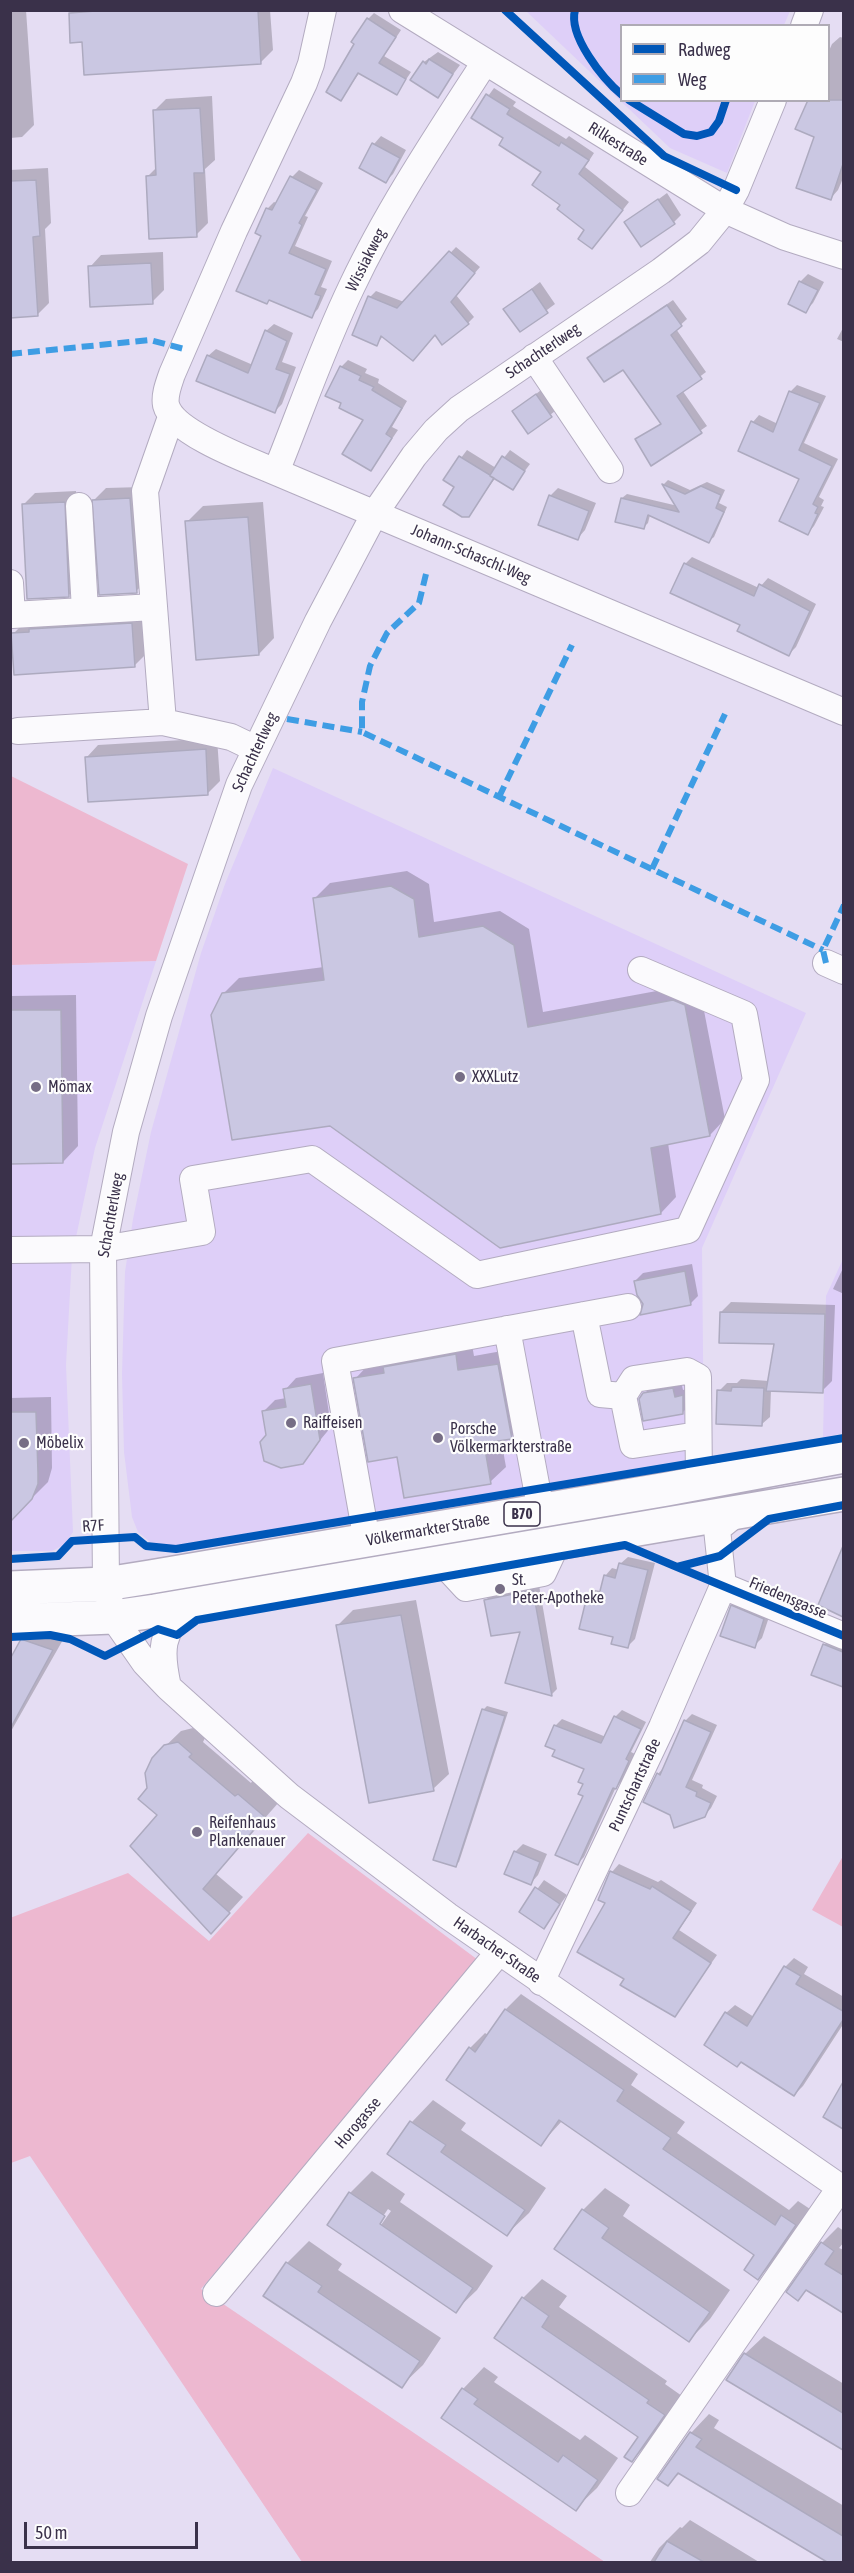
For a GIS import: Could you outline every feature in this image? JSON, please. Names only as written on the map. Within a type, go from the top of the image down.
[{"type":"main road","name":"Völkermarkter Straße","points":[[10,1588],[106,1584],[541,1511],[843,1456]]},
{"type":"main road","name":"Völkermarkter Straße","points":[[10,1621],[113,1617],[188,1606],[843,1494]]},
{"type":"street","points":[[163,722],[145,492],[171,417],[166,405],[166,396],[172,374],[234,231],[304,83],[311,64],[323,10]]},
{"type":"street","name":"Rilkestraße","points":[[402,10],[725,210],[785,237],[843,256]]},
{"type":"street","name":"Wissiakweg","points":[[276,472],[351,288],[405,188],[485,62]]},
{"type":"street","name":"Schachterlweg","points":[[106,1584],[103,1249],[126,1132],[159,1016],[238,785],[318,621],[375,513],[414,456],[436,430],[459,409],[661,271],[699,242],[725,210],[736,190],[773,102]]},
{"type":"street","points":[[534,357],[610,470]]},
{"type":"street","name":"Johann-Schaschl-Weg","points":[[171,417],[205,441],[843,712]]},
{"type":"street","points":[[79,506],[85,610]]},
{"type":"street","points":[[10,583],[12,615],[154,607]]},
{"type":"street","points":[[18,730],[163,722],[231,737],[256,749]]},
{"type":"street","points":[[10,1250],[103,1249],[202,1232],[193,1179],[312,1159],[477,1275],[688,1230],[756,1080],[744,1014],[641,970]]},
{"type":"street","points":[[367,1540],[335,1361],[628,1307]]},
{"type":"street","points":[[584,1315],[600,1394],[623,1396]]},
{"type":"street","points":[[507,1329],[541,1511]]},
{"type":"street","points":[[698,1435],[633,1444],[623,1396],[634,1379],[687,1371],[698,1377],[699,1483]]},
{"type":"street","points":[[752,1510],[762,1472]]},
{"type":"street","name":"Friedensgasse","points":[[752,1510],[717,1528],[723,1586],[843,1636]]},
{"type":"street","name":"Harbacher Straße","points":[[106,1584],[113,1617],[145,1663],[168,1687],[289,1797],[541,1982],[842,2189]]},
{"type":"street","name":"Puntschartstraße","points":[[541,1982],[662,1728],[723,1586]]},
{"type":"street","points":[[168,1687],[162,1650],[172,1622],[188,1606]]},
{"type":"street","name":"Horogasse","points":[[216,2293],[499,1952]]},
{"type":"street","points":[[629,2493],[842,2189]]},
{"type":"shaded area","points":[[526,11],[790,11],[784,24],[620,24],[620,100]]},
{"type":"shaded area","points":[[622,102],[755,102],[727,173],[670,148]]},
{"type":"shaded area","points":[[273,768],[806,1013],[702,1248],[704,1457],[170,1546],[150,1542],[138,1532],[132,1517],[124,1452],[122,1374],[125,1272],[133,1219],[151,1132],[201,953],[225,884]]},
{"type":"shaded area","points":[[11,776],[188,864],[156,961],[11,965]]},
{"type":"shaded area","points":[[156,961],[95,1148],[72,1256],[66,1365],[73,1532],[64,1545],[52,1551],[11,1551],[10,965]]},
{"type":"shaded area","points":[[843,1259],[843,1433],[823,1438],[826,1296]]},
{"type":"shaded area","points":[[308,1833],[478,1960],[201,2289],[605,2562],[302,2562],[30,2156],[11,2163],[10,1918],[128,1873],[209,1941]]},
{"type":"shaded area","points":[[843,1856],[843,1927],[812,1910]]},
{"type":"building","points":[[109,10],[258,10],[261,64],[84,75],[82,42],[70,43],[69,13]]},
{"type":"building","points":[[367,18],[396,37],[379,63],[406,79],[397,95],[358,73],[341,101],[326,92],[354,44],[351,42]]},
{"type":"building","points":[[429,59],[453,74],[438,98],[410,80],[423,61],[426,64]]},
{"type":"building","points":[[486,94],[510,109],[507,114],[559,146],[561,142],[589,160],[579,174],[623,210],[592,249],[578,239],[584,230],[557,209],[560,205],[532,185],[541,172],[499,145],[503,138],[471,118]]},
{"type":"building","points":[[843,100],[843,164],[831,200],[796,188],[814,137],[795,129],[807,102]]},
{"type":"building","points":[[200,108],[204,173],[194,173],[197,237],[149,239],[146,176],[156,175],[153,110]]},
{"type":"building","points":[[372,143],[400,158],[386,183],[359,168]]},
{"type":"building","points":[[290,176],[317,190],[299,223],[302,225],[289,253],[326,269],[315,294],[321,296],[312,318],[269,300],[267,304],[236,291],[261,236],[255,233],[266,208],[272,210]]},
{"type":"building","points":[[36,180],[40,236],[33,237],[38,316],[10,318],[10,181]]},
{"type":"building","points":[[658,199],[675,224],[641,247],[624,222]]},
{"type":"building","points":[[449,251],[475,273],[451,302],[469,324],[442,345],[435,335],[413,361],[381,336],[377,346],[352,335],[368,296],[397,308]]},
{"type":"building","points":[[151,263],[153,304],[90,307],[88,266]]},
{"type":"building","points":[[799,281],[818,290],[806,313],[788,304]]},
{"type":"building","points":[[532,289],[548,313],[520,332],[503,309]]},
{"type":"building","points":[[667,305],[682,326],[671,335],[702,379],[677,396],[702,433],[651,466],[635,439],[661,424],[623,370],[604,382],[587,358]]},
{"type":"building","points":[[265,330],[287,341],[276,369],[290,374],[275,413],[196,381],[207,355],[248,373]]},
{"type":"building","points":[[340,366],[361,376],[359,380],[374,387],[372,390],[402,408],[386,434],[392,438],[371,471],[342,454],[363,420],[339,408],[341,403],[325,396]]},
{"type":"building","points":[[789,391],[820,403],[799,450],[832,466],[813,504],[818,507],[815,513],[818,514],[808,535],[779,521],[799,479],[738,451],[751,421],[773,432]]},
{"type":"building","points":[[536,394],[552,417],[528,434],[512,411]]},
{"type":"building","points":[[459,456],[490,475],[502,456],[525,471],[513,490],[494,478],[469,517],[462,517],[443,505],[454,487],[443,480]]},
{"type":"building","points":[[662,484],[685,494],[701,486],[721,495],[716,508],[724,512],[709,543],[648,515],[644,529],[615,522],[621,498],[679,512]]},
{"type":"building","points":[[549,495],[589,511],[578,540],[538,525]]},
{"type":"building","points":[[130,498],[137,593],[99,595],[92,500]]},
{"type":"building","points":[[65,502],[69,597],[27,599],[22,504]]},
{"type":"building","points":[[248,517],[259,655],[196,660],[185,521]]},
{"type":"building","points":[[684,563],[754,596],[759,584],[810,611],[789,656],[737,631],[740,625],[670,593]]},
{"type":"building","points":[[132,623],[135,667],[14,675],[11,633],[29,632],[29,629]]},
{"type":"building","points":[[206,749],[208,795],[88,802],[85,757]]},
{"type":"building","name":"XXXLutz","points":[[391,886],[414,899],[419,937],[483,926],[514,945],[528,1027],[673,1000],[685,1005],[710,1136],[651,1148],[661,1214],[500,1248],[330,1126],[232,1140],[211,1015],[222,993],[324,980],[313,898]]},
{"type":"building","name":"Mömax","points":[[10,1010],[61,1010],[63,1163],[10,1164]]},
{"type":"building","points":[[685,1271],[691,1305],[640,1315],[643,1304],[637,1295],[634,1281]]},
{"type":"building","points":[[720,1312],[825,1314],[823,1393],[766,1391],[774,1344],[719,1343]]},
{"type":"building","points":[[456,1354],[458,1370],[498,1364],[512,1439],[484,1443],[491,1484],[404,1498],[397,1457],[368,1462],[353,1378],[384,1373],[383,1367]]},
{"type":"building","name":"Raiffeisen","points":[[311,1384],[320,1440],[303,1464],[281,1468],[264,1461],[260,1442],[266,1435],[262,1411],[286,1407],[283,1389]]},
{"type":"building","points":[[732,1387],[764,1388],[762,1426],[716,1424],[717,1390],[731,1391]]},
{"type":"building","points":[[673,1388],[675,1397],[683,1395],[683,1414],[643,1421],[639,1399],[643,1393]]},
{"type":"building","name":"Möbelix","points":[[10,1412],[36,1412],[38,1484],[32,1499],[10,1522]]},
{"type":"building","points":[[843,1546],[843,1617],[818,1605]]},
{"type":"building","points":[[619,1563],[648,1570],[628,1648],[611,1644],[613,1637],[579,1629],[587,1596],[598,1599],[604,1575],[615,1578]]},
{"type":"building","points":[[533,1590],[552,1696],[505,1683],[520,1632],[491,1636],[484,1600]]},
{"type":"building","points":[[731,1605],[764,1619],[755,1648],[720,1636]]},
{"type":"building","points":[[401,1615],[434,1791],[369,1803],[336,1625]]},
{"type":"building","points":[[21,1639],[53,1650],[10,1729],[10,1659]]},
{"type":"building","points":[[823,1644],[843,1652],[843,1687],[811,1675]]},
{"type":"building","points":[[482,1709],[505,1716],[456,1867],[433,1860]]},
{"type":"building","points":[[614,1716],[641,1729],[626,1759],[629,1761],[616,1789],[613,1788],[578,1865],[555,1855],[583,1796],[578,1794],[583,1784],[578,1782],[584,1769],[552,1756],[555,1750],[545,1746],[554,1725],[601,1743]]},
{"type":"building","points":[[684,1720],[711,1732],[686,1787],[697,1792],[696,1796],[711,1803],[705,1817],[674,1828],[670,1815],[643,1802],[657,1773],[660,1775]]},
{"type":"building","name":"Reifenhaus Plankenauer","points":[[178,1742],[192,1754],[189,1757],[235,1796],[238,1794],[265,1817],[203,1889],[230,1913],[211,1934],[130,1846],[157,1815],[138,1799],[147,1788],[145,1773],[152,1758],[164,1745]]},
{"type":"building","points":[[514,1851],[540,1862],[531,1885],[504,1874]]},
{"type":"building","points":[[610,1871],[650,1889],[652,1886],[691,1911],[673,1938],[711,1963],[675,2017],[620,1985],[624,1979],[577,1952],[605,1903],[598,1900]]},
{"type":"building","points":[[535,1887],[560,1904],[544,1929],[519,1912]]},
{"type":"building","points":[[784,1966],[801,1976],[796,1984],[843,2011],[843,2020],[794,2096],[741,2062],[737,2067],[704,2045],[725,2012],[747,2026]]},
{"type":"building","points":[[505,2009],[624,2090],[617,2101],[671,2138],[663,2149],[775,2225],[781,2215],[796,2225],[758,2280],[744,2270],[754,2255],[559,2120],[541,2146],[446,2080],[469,2047],[475,2052]]},
{"type":"building","points":[[843,2082],[843,2129],[823,2117]]},
{"type":"building","points":[[410,2121],[446,2145],[441,2152],[525,2210],[507,2236],[387,2154]]},
{"type":"building","points":[[349,2192],[385,2216],[380,2224],[473,2288],[456,2313],[327,2225]]},
{"type":"building","points":[[582,2209],[609,2228],[602,2238],[710,2312],[689,2342],[554,2249]]},
{"type":"building","points":[[821,2242],[834,2251],[825,2264],[843,2275],[843,2313],[806,2290],[798,2301],[786,2292]]},
{"type":"building","points":[[286,2262],[322,2286],[318,2292],[420,2361],[402,2388],[263,2296]]},
{"type":"building","points":[[522,2297],[549,2316],[542,2327],[649,2400],[647,2403],[665,2415],[632,2462],[624,2457],[638,2437],[494,2338]]},
{"type":"building","points":[[744,2353],[843,2413],[843,2450],[726,2380]]},
{"type":"building","points":[[462,2388],[478,2399],[474,2404],[558,2462],[563,2455],[598,2480],[576,2511],[441,2418]]},
{"type":"building","points":[[690,2432],[702,2439],[696,2447],[843,2536],[843,2562],[827,2562],[678,2473],[668,2486],[657,2479]]},
{"type":"building","points":[[667,2541],[704,2562],[654,2562]]},
{"type":"marked path","points":[[10,354],[150,340],[184,349]]},
{"type":"marked path","points":[[426,574],[419,603],[387,633],[370,666],[362,702],[362,732],[823,950]]},
{"type":"marked path","points":[[499,797],[572,645]]},
{"type":"marked path","points":[[652,869],[725,714]]},
{"type":"marked path","points":[[287,719],[362,732]]},
{"type":"marked path","points":[[826,963],[823,950],[844,905]]},
{"type":"cycle path","points":[[505,10],[664,156],[736,190]]},
{"type":"cycle path","points":[[575,10],[574,20],[582,44],[597,68],[620,93]]},
{"type":"cycle path","points":[[632,102],[684,134],[697,136],[711,132],[719,121],[725,102]]},
{"type":"cycle path","name":"R7F","points":[[10,1559],[58,1556],[72,1541],[135,1537],[146,1546],[176,1549],[844,1438]]},
{"type":"cycle path","points":[[10,1637],[50,1635],[70,1639],[105,1656],[158,1629],[177,1635],[197,1620],[625,1545],[677,1567],[720,1556],[769,1519],[844,1505]]},
{"type":"cycle path","points":[[677,1567],[844,1636]]},
{"type":"place","name":"XXXLutz","points":[[460,1077]]},
{"type":"place","name":"Mömax","points":[[36,1087]]},
{"type":"place","name":"Raiffeisen","points":[[291,1423]]},
{"type":"place","name":"Porsche Völkermarkterstraße","points":[[438,1438]]},
{"type":"place","name":"Möbelix","points":[[24,1443]]},
{"type":"place","name":"St. Peter-Apotheke","points":[[500,1589]]},
{"type":"place","name":"Reifenhaus Plankenauer","points":[[197,1832]]}]
